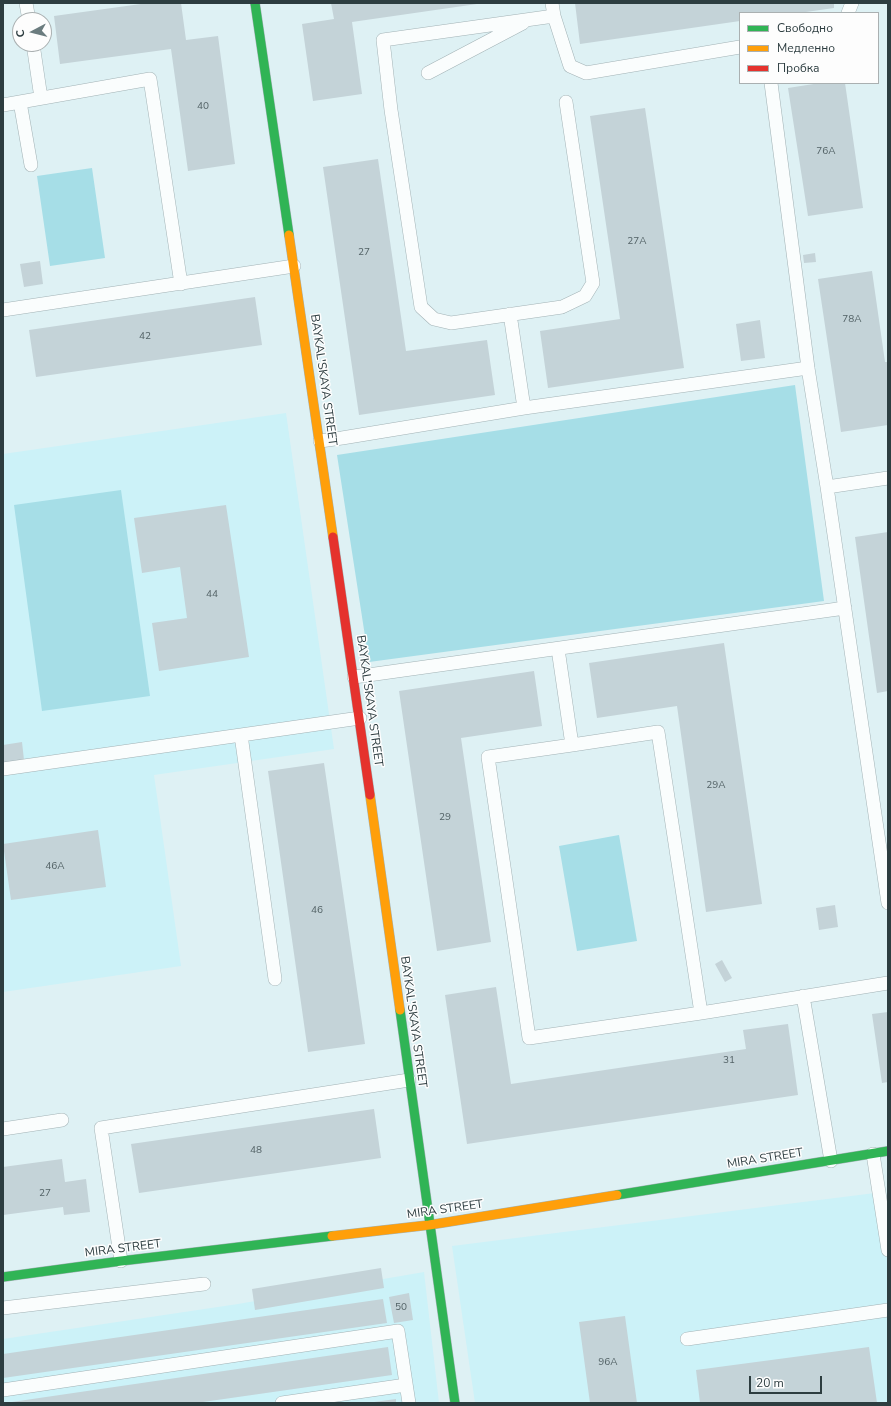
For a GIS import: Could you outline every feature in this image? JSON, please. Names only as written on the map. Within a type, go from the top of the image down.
[{"type":"street","name":"BAYKAL'SKAYA STREET","points":[[256,3],[360,718],[429,1226],[455,1403]]},
{"type":"street","name":"MIRA STREET","points":[[3,1277],[121,1261],[429,1226],[888,1151]]},
{"type":"lane","points":[[428,73],[553,9],[570,66],[586,72],[739,47]]},
{"type":"lane","points":[[532,19],[383,40],[391,110],[421,307],[434,319],[451,323],[562,306],[585,296],[593,283],[566,102]]},
{"type":"lane","points":[[34,52],[41,98]]},
{"type":"lane","points":[[3,105],[150,80],[181,284]]},
{"type":"lane","points":[[771,84],[808,368],[888,903]]},
{"type":"lane","points":[[20,102],[31,166]]},
{"type":"lane","points":[[3,310],[294,266]]},
{"type":"lane","points":[[510,314],[524,408]]},
{"type":"lane","points":[[320,441],[524,408],[808,368]]},
{"type":"lane","points":[[827,487],[888,478]]},
{"type":"lane","points":[[354,677],[845,608]]},
{"type":"lane","points":[[558,649],[572,745]]},
{"type":"lane","points":[[3,769],[360,718]]},
{"type":"lane","points":[[701,1012],[658,732],[488,758],[529,1038],[701,1012],[888,983]]},
{"type":"lane","points":[[241,735],[275,979]]},
{"type":"lane","points":[[803,996],[831,1161]]},
{"type":"lane","points":[[121,1261],[101,1128],[409,1080]]},
{"type":"lane","points":[[3,1129],[62,1120]]},
{"type":"lane","points":[[873,1154],[888,1250]]},
{"type":"lane","points":[[3,1308],[204,1284]]},
{"type":"lane","points":[[686,1339],[888,1310]]},
{"type":"lane","points":[[3,1390],[398,1331],[409,1403]]},
{"type":"lane","points":[[282,1403],[406,1385]]},
{"type":"shaded area","points":[[92,168],[105,258],[50,266],[37,176]]},
{"type":"shaded area","points":[[795,385],[824,601],[369,662],[337,455]]},
{"type":"shaded area","points":[[286,413],[334,749],[154,775],[181,966],[3,992],[3,454]]},
{"type":"shaded area","points":[[121,490],[150,696],[42,711],[14,505]]},
{"type":"shaded area","points":[[619,835],[637,941],[577,951],[559,846]]},
{"type":"shaded area","points":[[883,1192],[888,1225],[888,1403],[475,1403],[452,1246]]},
{"type":"shaded area","points":[[424,1272],[439,1403],[3,1403],[3,1339],[238,1304]]},
{"type":"building","points":[[148,3],[181,3],[186,40],[218,36],[235,164],[188,171],[171,49],[60,64],[54,16]]},
{"type":"building","points":[[331,3],[477,4],[352,22],[362,94],[313,101],[302,24],[334,19]]},
{"type":"building","points":[[575,3],[834,3],[834,8],[806,12],[739,12],[739,21],[580,44]]},
{"type":"building","points":[[814,84],[845,84],[863,208],[808,216],[788,88]]},
{"type":"building","points":[[645,108],[684,368],[548,388],[540,331],[620,319],[590,116]]},
{"type":"building","points":[[378,159],[406,351],[487,340],[495,395],[359,415],[323,167]]},
{"type":"building","points":[[815,253],[816,262],[804,263],[803,255]]},
{"type":"building","points":[[40,261],[43,284],[24,287],[20,264]]},
{"type":"building","points":[[872,271],[885,362],[888,362],[888,425],[841,432],[818,279]]},
{"type":"building","points":[[255,297],[262,345],[36,377],[29,330]]},
{"type":"building","points":[[760,320],[765,358],[741,361],[736,324]]},
{"type":"building","points":[[226,505],[249,657],[159,671],[152,623],[187,618],[180,567],[142,573],[134,518]]},
{"type":"building","points":[[888,532],[888,691],[877,693],[855,537]]},
{"type":"building","points":[[724,643],[762,904],[706,912],[677,706],[597,718],[589,663]]},
{"type":"building","points":[[534,671],[542,726],[461,738],[491,942],[437,951],[399,691]]},
{"type":"building","points":[[22,742],[24,760],[3,763],[3,745]]},
{"type":"building","points":[[324,763],[365,1044],[308,1052],[268,771]]},
{"type":"building","points":[[98,830],[106,887],[11,900],[3,844]]},
{"type":"building","points":[[835,905],[838,927],[819,930],[816,908]]},
{"type":"building","points":[[722,960],[732,978],[725,982],[715,964]]},
{"type":"building","points":[[496,987],[511,1084],[746,1049],[743,1030],[788,1024],[798,1095],[467,1144],[445,995]]},
{"type":"building","points":[[888,1012],[888,1082],[882,1083],[872,1014]]},
{"type":"building","points":[[374,1109],[381,1158],[139,1193],[131,1144]]},
{"type":"building","points":[[62,1159],[65,1182],[86,1179],[90,1212],[64,1215],[63,1207],[3,1215],[3,1167]]},
{"type":"building","points":[[381,1268],[384,1288],[255,1310],[252,1289]]},
{"type":"building","points":[[409,1293],[413,1320],[394,1323],[389,1297]]},
{"type":"building","points":[[383,1299],[387,1323],[3,1378],[3,1354]]},
{"type":"building","points":[[625,1316],[637,1403],[590,1403],[579,1322]]},
{"type":"building","points":[[388,1347],[392,1375],[196,1403],[5,1403]]},
{"type":"building","points":[[869,1347],[877,1403],[700,1403],[696,1370]]},
{"type":"building","points":[[396,1399],[396,1403],[374,1402]]},
{"type":"traffic: fast","points":[[255,3],[289,235]]},
{"type":"traffic: fast","points":[[400,1010],[455,1403]]},
{"type":"traffic: fast","points":[[617,1195],[888,1151]]},
{"type":"traffic: fast","points":[[3,1277],[121,1261],[332,1236]]},
{"type":"traffic: slow","points":[[289,235],[333,537]]},
{"type":"traffic: slow","points":[[370,795],[400,1010]]},
{"type":"traffic: slow","points":[[332,1236],[429,1225],[617,1195]]},
{"type":"traffic: jam","points":[[333,537],[370,795]]}]
